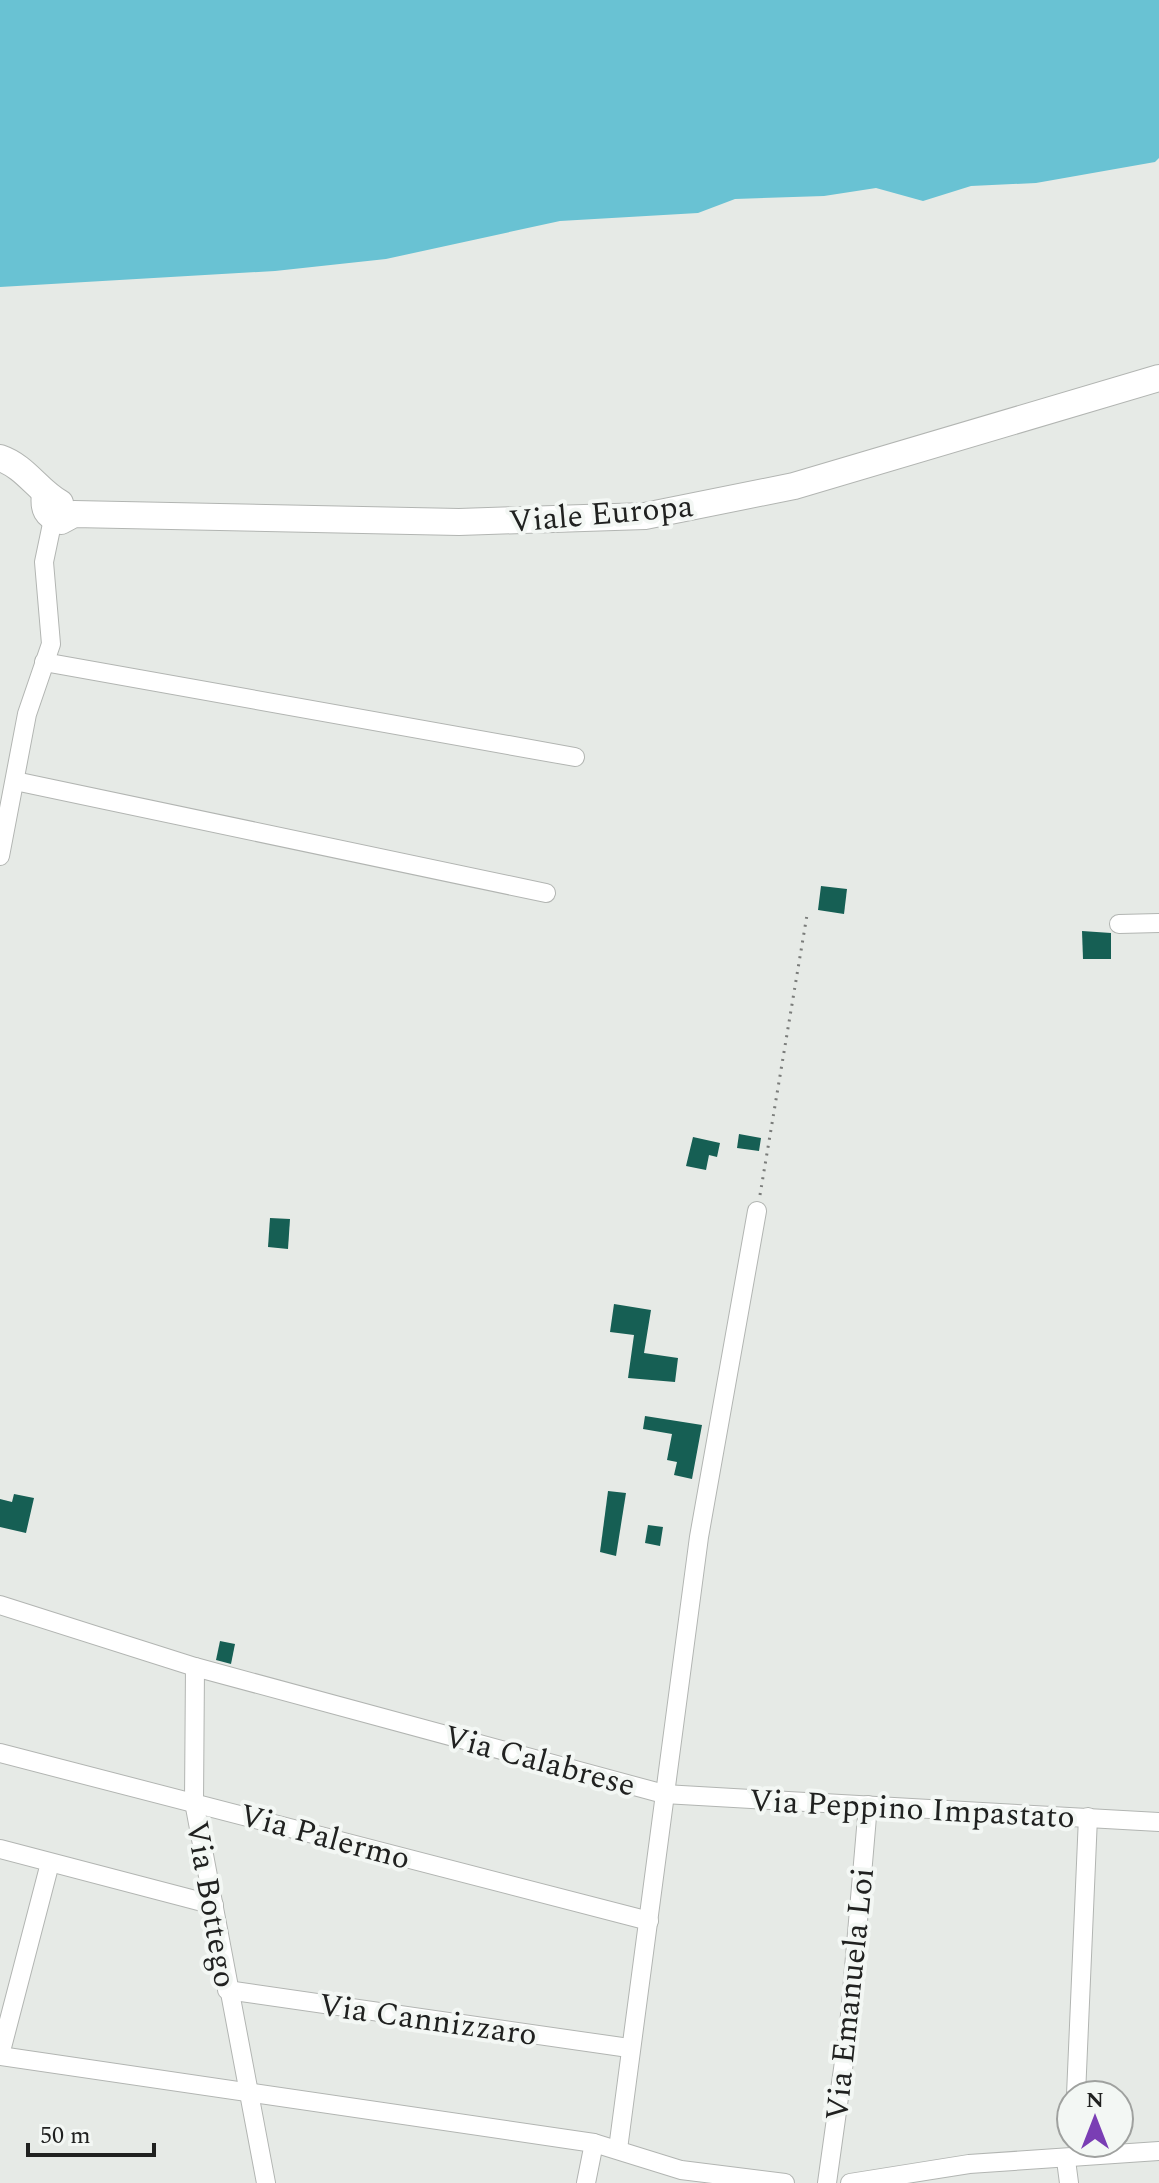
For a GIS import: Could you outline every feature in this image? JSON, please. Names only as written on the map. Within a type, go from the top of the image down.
[{"type":"street","name":"Viale Europa","points":[[63,510],[459,522],[645,516],[794,486],[1159,378]]},
{"type":"street","points":[[0,458],[32,476],[63,510],[44,562],[51,644],[27,714],[0,856]]},
{"type":"street","points":[[44,662],[575,757]]},
{"type":"street","points":[[15,781],[546,893]]},
{"type":"street","points":[[1119,924],[1159,923]]},
{"type":"street","points":[[664,1794],[699,1537],[757,1211]]},
{"type":"street","name":"Via Calabrese","points":[[0,1605],[195,1667],[664,1794],[618,2149]]},
{"type":"street","name":"Via Bottego","points":[[195,1667],[194,1802],[227,1990],[266,2183]]},
{"type":"street","name":"Via Palermo","points":[[0,1753],[649,1921]]},
{"type":"street","name":"Via Peppino Impastato","points":[[664,1794],[1159,1822]]},
{"type":"street","name":"Via Emanuela Loi","points":[[827,2183],[849,2026],[868,1805]]},
{"type":"street","points":[[1077,2079],[1088,1817]]},
{"type":"street","points":[[0,1849],[214,1905]]},
{"type":"street","points":[[50,1863],[0,2056],[594,2143],[681,2170],[785,2183]]},
{"type":"street","name":"Via Cannizzaro","points":[[227,1990],[629,2048]]},
{"type":"street","points":[[586,2183],[594,2143]]},
{"type":"street","points":[[1135,2152],[1159,2151]]},
{"type":"street","points":[[850,2183],[969,2164],[1055,2156]]},
{"type":"street","points":[[1069,2183],[1071,2159]]},
{"type":"path","points":[[757,1211],[807,915]]},
{"type":"water","points":[[0,0],[1159,0],[1159,158],[1155,162],[1036,183],[971,186],[923,201],[876,188],[824,196],[735,199],[698,213],[560,221],[386,259],[275,271],[0,287]]},
{"type":"building","points":[[821,886],[847,889],[844,914],[818,910]]},
{"type":"building","points":[[1082,931],[1111,933],[1111,959],[1083,959]]},
{"type":"building","points":[[739,1134],[761,1138],[759,1151],[737,1148]]},
{"type":"building","points":[[693,1137],[720,1143],[717,1157],[709,1155],[706,1170],[686,1166]]},
{"type":"building","points":[[270,1218],[290,1219],[288,1249],[268,1247]]},
{"type":"building","points":[[614,1304],[651,1310],[644,1353],[678,1358],[675,1382],[628,1378],[634,1335],[610,1332]]},
{"type":"building","points":[[645,1416],[702,1425],[692,1479],[674,1475],[677,1462],[667,1460],[672,1434],[643,1429]]},
{"type":"building","points":[[608,1491],[626,1493],[616,1556],[600,1552]]},
{"type":"building","points":[[14,1494],[34,1498],[26,1533],[0,1527],[0,1499],[12,1502]]},
{"type":"building","points":[[648,1525],[663,1527],[660,1546],[645,1543]]},
{"type":"building","points":[[220,1641],[235,1644],[231,1664],[216,1660]]}]
